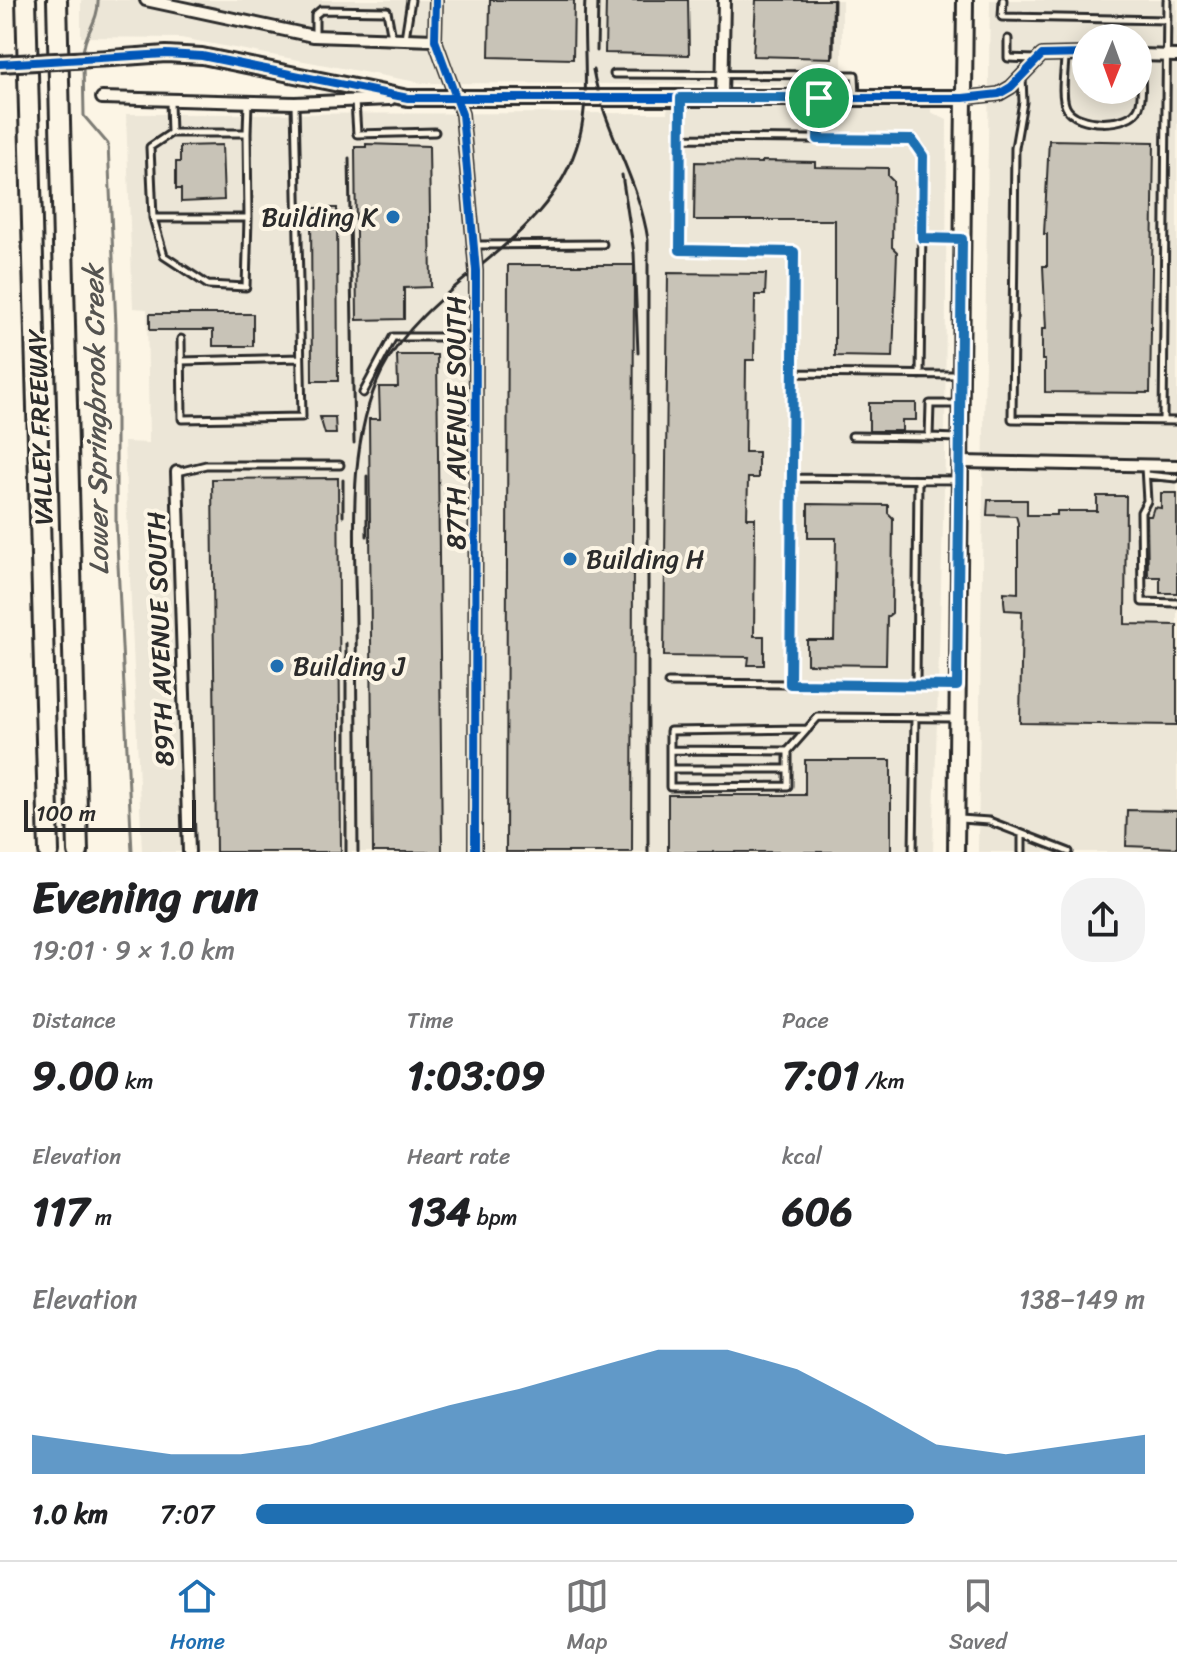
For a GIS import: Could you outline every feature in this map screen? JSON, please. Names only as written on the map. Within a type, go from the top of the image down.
[{"type":"highway","name":"VALLEY FREEWAY","points":[[26,0],[49,852]]},
{"type":"highway","name":"VALLEY FREEWAY","points":[[58,6],[78,852]]},
{"type":"street","points":[[146,0],[315,36],[435,40]]},
{"type":"street","name":"87TH AVENUE SOUTH","points":[[436,0],[435,40],[462,114],[474,245],[475,852]]},
{"type":"street","points":[[722,98],[724,0]]},
{"type":"street","points":[[956,852],[965,0]]},
{"type":"street","points":[[0,64],[166,54],[202,56],[408,98]]},
{"type":"street","points":[[102,98],[295,103],[408,98],[963,98],[999,94],[1022,76],[1036,59],[1072,54]]},
{"type":"street","points":[[1152,55],[1172,56]]},
{"type":"street","points":[[960,462],[1145,470],[1176,466]]},
{"type":"street","name":"89TH AVENUE SOUTH","points":[[177,472],[189,852]]},
{"type":"lane","points":[[405,39],[411,0]]},
{"type":"lane","points":[[1003,0],[1002,17],[1167,20]]},
{"type":"lane","points":[[1163,421],[1172,56],[1167,0]]},
{"type":"lane","points":[[315,36],[315,15],[321,10],[387,11],[392,39]]},
{"type":"lane","points":[[1008,39],[1008,58],[1036,59]]},
{"type":"lane","points":[[1065,54],[1065,103],[1070,113],[1084,120],[1124,120],[1135,113],[1140,104]]},
{"type":"lane","points":[[614,74],[855,75],[856,98]]},
{"type":"lane","points":[[1022,76],[1023,102],[1015,148],[1012,419],[1177,421]]},
{"type":"lane","points":[[681,98],[680,250],[794,252],[790,684]]},
{"type":"lane","points":[[818,139],[819,98]]},
{"type":"lane","points":[[355,100],[357,134],[435,132]]},
{"type":"lane","points":[[170,102],[171,133]]},
{"type":"lane","points":[[247,133],[171,133],[150,147],[153,218],[164,256],[208,285],[246,287],[248,102]]},
{"type":"lane","points":[[181,339],[182,419],[302,417],[295,103]]},
{"type":"lane","points":[[681,138],[912,140],[923,156],[920,375]]},
{"type":"lane","points":[[153,218],[248,218]]},
{"type":"lane","points":[[922,238],[962,239]]},
{"type":"lane","points":[[474,245],[603,244]]},
{"type":"lane","points":[[363,393],[393,337],[476,337]]},
{"type":"lane","points":[[181,361],[300,358]]},
{"type":"lane","points":[[793,373],[961,375]]},
{"type":"lane","points":[[929,437],[930,404],[960,404]]},
{"type":"lane","points":[[852,436],[960,438]]},
{"type":"lane","points":[[177,472],[206,465],[340,465]]},
{"type":"lane","points":[[1176,466],[1177,478],[1145,470],[1147,501],[1141,512],[1142,602],[1177,603]]},
{"type":"lane","points":[[792,478],[960,480]]},
{"type":"lane","points":[[916,685],[918,480]]},
{"type":"lane","points":[[668,683],[957,686]]},
{"type":"lane","points":[[808,729],[670,731],[670,787],[788,786],[788,751],[808,729],[818,717],[957,718]]},
{"type":"lane","points":[[913,852],[915,717]]},
{"type":"lane","points":[[670,750],[788,751]]},
{"type":"lane","points":[[670,769],[786,769]]},
{"type":"lane","points":[[956,819],[989,821],[1069,852]]},
{"type":"lane","points":[[1022,834],[1022,852]]},
{"type":"shaded area","points":[[81,0],[842,0],[842,85],[422,83],[181,38],[81,37]]},
{"type":"shaded area","points":[[990,0],[1177,0],[1177,852],[978,852]]},
{"type":"shaded area","points":[[668,104],[931,108],[931,112],[947,120],[945,456],[933,852],[142,852],[124,442],[149,443],[147,309],[133,308],[126,114],[667,113]]},
{"type":"building","points":[[490,0],[574,0],[573,59],[489,57]]},
{"type":"building","points":[[606,0],[688,0],[689,55],[605,53]]},
{"type":"building","points":[[756,0],[833,0],[832,58],[753,56]]},
{"type":"building","points":[[1049,140],[1154,142],[1150,393],[1045,392],[1045,360],[1042,360],[1042,329],[1046,329],[1043,266],[1047,266],[1047,234],[1044,234]]},
{"type":"building","name":"Building K","points":[[366,144],[429,146],[431,287],[404,288],[404,319],[357,320],[355,147],[366,147]]},
{"type":"building","points":[[222,145],[224,200],[181,202],[181,189],[176,189],[176,162],[180,162],[180,146]]},
{"type":"building","points":[[695,162],[815,162],[815,167],[888,168],[888,176],[893,181],[892,247],[897,252],[893,357],[835,356],[835,220],[694,220]]},
{"type":"building","points":[[311,208],[337,208],[338,381],[312,381]]},
{"type":"building","name":"Building H","points":[[508,265],[634,265],[632,852],[506,852]]},
{"type":"building","points":[[668,273],[766,274],[765,295],[755,295],[754,360],[746,360],[745,452],[758,452],[758,478],[748,478],[747,518],[755,518],[754,636],[764,636],[764,665],[748,665],[749,657],[664,656]]},
{"type":"building","points":[[150,314],[253,314],[253,346],[213,346],[213,330],[150,330]]},
{"type":"building","points":[[397,355],[437,355],[442,852],[373,852],[369,419],[380,419],[379,387],[398,387]]},
{"type":"building","points":[[869,403],[916,403],[916,420],[902,420],[902,431],[869,431]]},
{"type":"building","points":[[320,417],[335,417],[336,434],[325,434]]},
{"type":"building","name":"Building J","points":[[338,478],[341,852],[216,852],[212,479]]},
{"type":"building","points":[[1161,493],[1177,493],[1177,593],[1160,593],[1160,577],[1148,577],[1147,516],[1151,516],[1154,507],[1161,508]]},
{"type":"building","points":[[1097,496],[1126,496],[1125,624],[1177,625],[1177,725],[1020,723],[1022,611],[1005,610],[1004,601],[1004,592],[1018,593],[1018,523],[1016,516],[987,515],[988,500],[1027,500],[1027,515],[1057,515],[1057,511],[1097,511]]},
{"type":"building","points":[[808,504],[888,505],[888,513],[893,518],[892,613],[887,617],[886,665],[807,664],[807,640],[834,640],[836,538],[808,538]]},
{"type":"building","points":[[805,760],[891,760],[891,852],[668,852],[668,795],[805,795]]},
{"type":"building","points":[[1127,810],[1177,811],[1177,848],[1126,846]]},
{"type":"waterway","name":"Lower Springbrook Creek","points":[[83,56],[98,0]]},
{"type":"waterway","name":"Lower Springbrook Creek","points":[[83,63],[84,116],[108,144],[116,326],[116,523],[132,852]]},
{"type":"railway","points":[[358,852],[354,527],[363,429],[382,371],[403,338],[429,310],[517,235],[543,207],[564,176],[583,122],[585,0]]},
{"type":"railway","points":[[597,51],[598,0]]},
{"type":"railway","points":[[833,55],[834,0]]},
{"type":"railway","points":[[593,70],[605,113],[644,218],[648,240],[648,852]]},
{"type":"railway","points":[[349,158],[354,443]]},
{"type":"railway","points":[[622,175],[634,253],[638,353]]},
{"type":"railway","points":[[367,476],[367,536]]},
{"type":"railway","points":[[343,480],[343,516]]},
{"type":"railway","points":[[346,643],[346,852]]},
{"type":"cycle path","points":[[436,0],[435,40],[462,114],[476,271],[475,852]]},
{"type":"cycle path","points":[[0,64],[166,54],[202,56],[408,98],[963,98],[999,94],[1011,87],[1042,55],[1072,54]]},
{"type":"place","name":"Building K","points":[[393,217]]},
{"type":"place","name":"Building H","points":[[570,559]]},
{"type":"place","name":"Building J","points":[[277,666]]},
{"type":"route","points":[[681,98],[819,98],[818,139],[912,140],[923,156],[922,238],[962,239],[957,686],[790,684],[794,252],[680,250],[681,98]]}]
